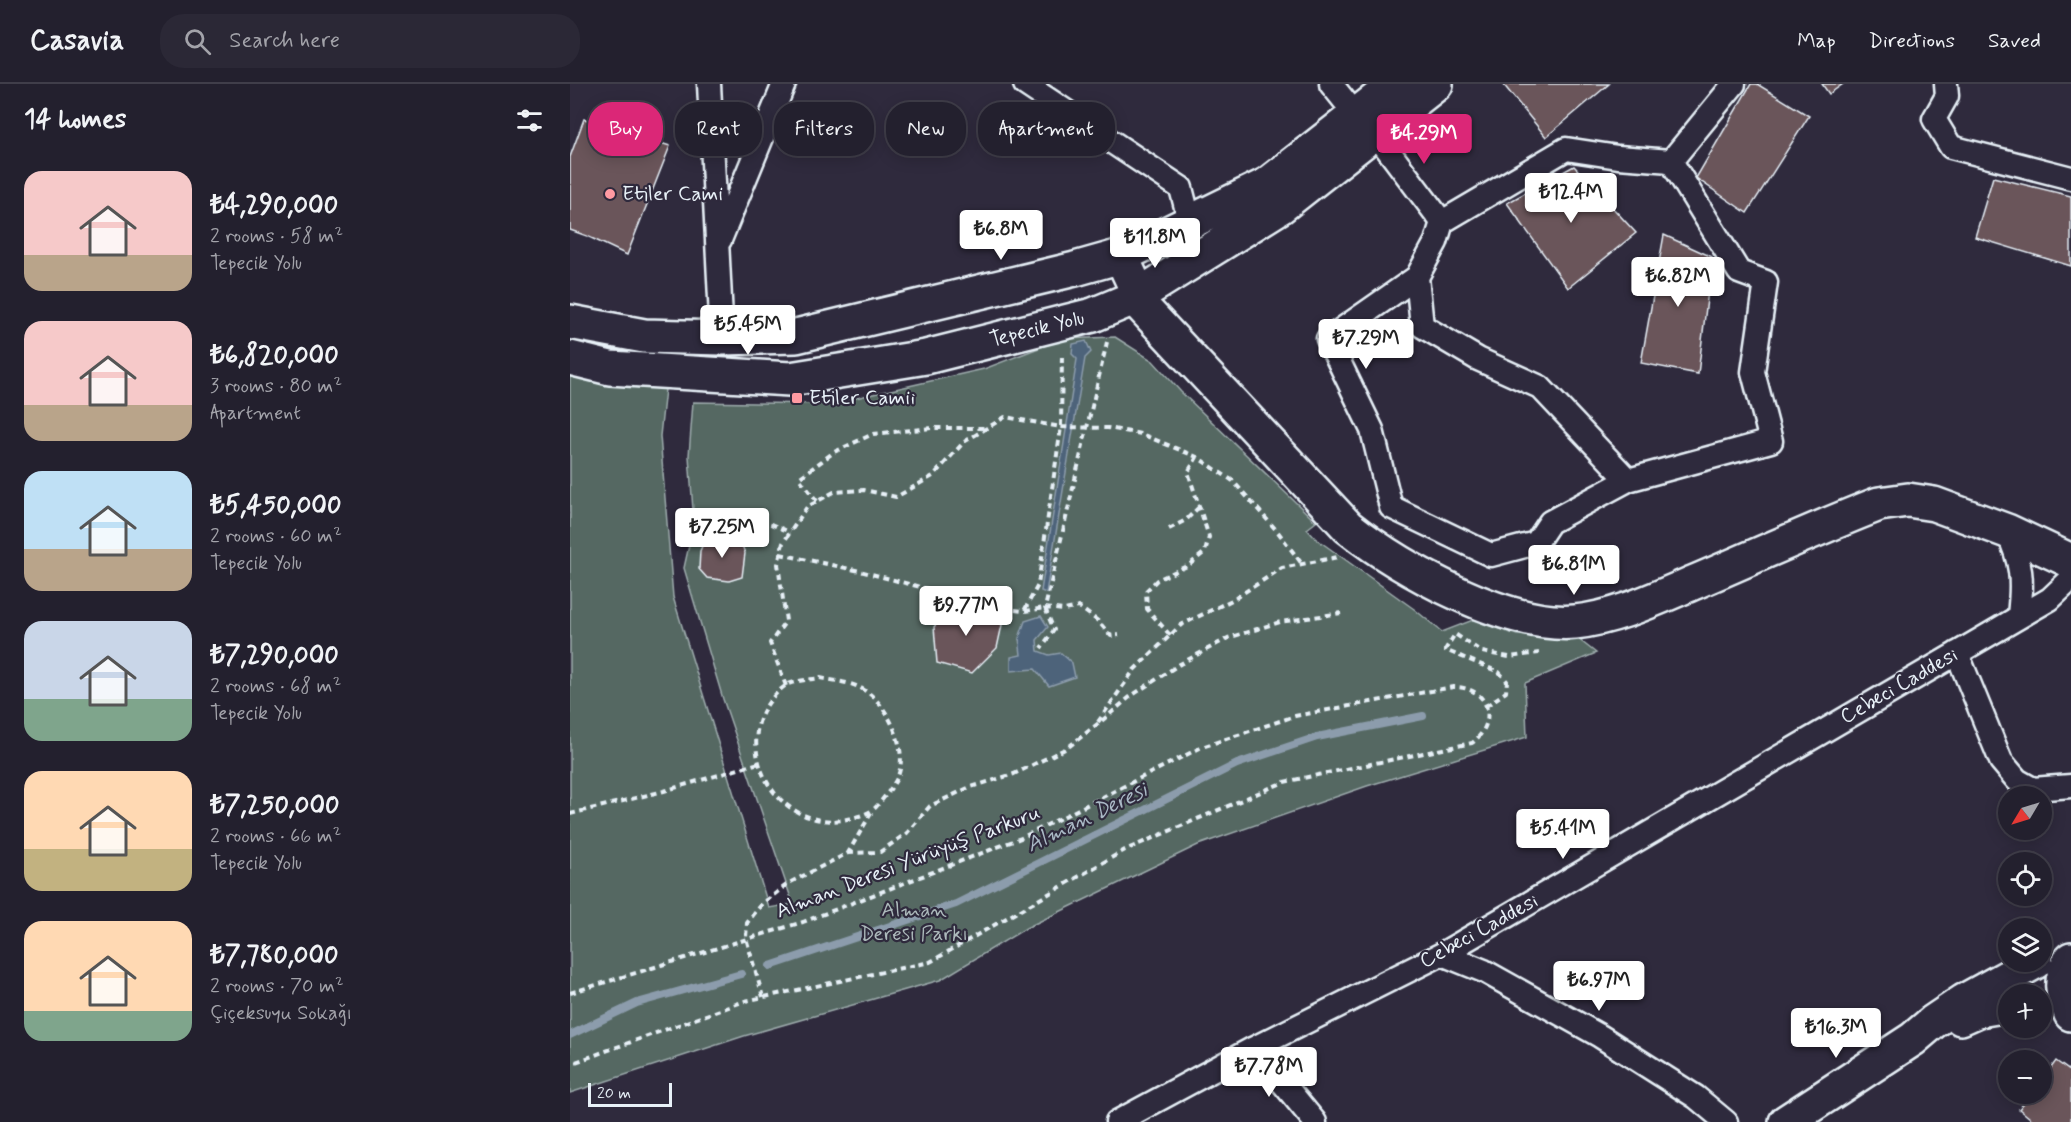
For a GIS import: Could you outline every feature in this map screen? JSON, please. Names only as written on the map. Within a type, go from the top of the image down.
[{"type":"main road","name":"Tepecik Yolu","points":[[570,358],[610,368],[789,379],[915,359],[1093,315],[1134,298],[1280,207],[1366,124],[1396,84]]},
{"type":"main road","name":"Tepecik Yolu","points":[[570,322],[644,336],[722,338],[796,336],[1075,269],[1121,256],[1268,184],[1437,84]]},
{"type":"main road","points":[[1121,256],[1134,284],[1134,298],[1348,527],[1372,545],[1448,590],[1532,619],[1573,622],[1603,617],[1653,599],[1819,527],[1879,504],[1908,500],[1934,504],[2007,531],[2071,561]]},
{"type":"main road","points":[[1075,269],[1077,281],[1093,315]]},
{"type":"main road","points":[[722,338],[722,375]]},
{"type":"main road","points":[[2052,954],[2071,947]]},
{"type":"main road","points":[[2071,959],[2063,972],[2063,996],[2071,1014]]},
{"type":"main road","points":[[1786,1122],[1913,1039],[1964,1001],[2014,972]]},
{"type":"main road","points":[[1913,1039],[1933,1033],[1979,1010],[1998,1007]]},
{"type":"main road","points":[[2052,1009],[2071,1014]]},
{"type":"street","points":[[709,84],[722,338]]},
{"type":"street","points":[[718,247],[784,84]]},
{"type":"street","points":[[1025,84],[1181,188],[1190,223]]},
{"type":"street","points":[[1331,84],[1366,124],[1442,222]]},
{"type":"street","points":[[1671,161],[1734,84]]},
{"type":"street","points":[[1946,84],[1947,96],[1934,119],[1951,147],[2071,178]]},
{"type":"street","points":[[1566,149],[1618,157],[1671,161],[1738,272],[1766,282],[1753,372],[1771,441],[1628,480],[1550,522],[1536,543],[1491,555],[1391,507],[1372,430],[1328,339],[1417,277],[1436,242],[1442,222],[1566,149]]},
{"type":"street","points":[[1417,277],[1422,326],[1478,359],[1540,387],[1628,480]]},
{"type":"street","points":[[2007,531],[2017,551],[2022,572],[2019,615]]},
{"type":"street","name":"Cebeci Caddesi","points":[[1117,1122],[1254,1048],[1442,954],[2019,615],[2050,599],[2071,579]]},
{"type":"street","points":[[1957,653],[2001,761],[2017,780],[2033,789],[2071,786]]},
{"type":"street","points":[[1442,954],[1484,970],[1600,1036],[1695,1097],[1726,1122]]},
{"type":"street","points":[[1254,1048],[1315,1122]]},
{"type":"path","points":[[1024,611],[1038,585],[1061,427],[1062,350]]},
{"type":"path","points":[[1041,648],[1054,630],[1045,608],[1104,352]]},
{"type":"path","points":[[786,686],[770,643],[786,621],[778,564],[783,543],[807,507],[834,492],[864,490],[897,497],[933,476],[964,441],[1005,417],[1061,427],[1108,428],[1142,434],[1197,457],[1233,480],[1302,564]]},
{"type":"path","points":[[817,501],[799,478],[834,452],[873,434],[932,428],[987,428]]},
{"type":"path","points":[[1170,636],[1147,609],[1146,591],[1157,580],[1189,565],[1205,552],[1209,537],[1188,472],[1197,457]]},
{"type":"path","points":[[1169,529],[1186,520],[1199,507]]},
{"type":"path","points":[[750,516],[790,532]]},
{"type":"path","points":[[780,554],[860,571],[1003,609],[1064,610],[1079,607],[1098,621],[1111,636],[1119,635]]},
{"type":"path","points":[[1094,727],[1134,670],[1181,625],[1234,599],[1282,568],[1341,557]]},
{"type":"path","points":[[763,997],[746,938],[747,923],[762,904],[789,883],[848,853],[880,852],[907,833],[930,807],[968,788],[1025,769],[1067,748],[1131,696],[1180,664],[1228,638],[1280,622],[1341,613]]},
{"type":"path","points":[[570,1064],[745,1001],[930,962],[1125,850],[1284,782],[1464,746],[1472,742],[1484,730],[1488,715],[1486,706],[1506,692],[1507,681],[1499,672],[1445,650],[1455,634],[1464,638]]},
{"type":"path","points":[[848,853],[873,810],[898,776],[901,755],[890,718],[878,701],[863,689],[820,678],[786,686],[769,704],[758,722],[756,738],[759,763],[767,783],[781,800],[797,813],[815,820],[833,821],[853,818],[873,810]]},
{"type":"path","name":"Alman Deresi Yürüyüş Parkuru","points":[[570,993],[802,922],[1021,838],[1202,747],[1295,716],[1453,687],[1469,689],[1477,693],[1486,706]]},
{"type":"path","points":[[570,814],[664,791],[759,763]]},
{"type":"green space","name":"Alman Deresi Parkı","points":[[1115,337],[1153,361],[1181,392],[1316,522],[1307,529],[1315,538],[1414,609],[1442,632],[1473,620],[1517,635],[1568,631],[1596,653],[1525,683],[1527,737],[1367,786],[1198,845],[1026,928],[940,980],[744,1036],[570,1093],[570,375],[665,389],[660,436],[673,597],[769,908],[793,904],[723,699],[684,568],[694,523],[689,456],[693,402],[829,404],[984,369],[1062,339]]},
{"type":"water","points":[[1086,341],[1091,352],[1085,358],[1046,593],[1041,591],[1077,359],[1072,354],[1073,344]]},
{"type":"water","points":[[1041,616],[1048,627],[1037,640],[1038,651],[1049,655],[1061,653],[1072,663],[1075,677],[1049,686],[1035,669],[1011,671],[1011,657],[1021,655],[1019,638],[1025,621]]},
{"type":"building","points":[[1503,84],[1609,84],[1546,137]]},
{"type":"building","points":[[1751,84],[1757,84],[1809,116],[1747,213],[1696,178]]},
{"type":"building","points":[[1822,84],[1843,84],[1829,94]]},
{"type":"building","name":"Etiler Cami","points":[[584,119],[588,120],[588,156],[663,156],[663,144],[670,146],[627,255],[570,230],[570,157]]},
{"type":"building","points":[[1574,166],[1636,233],[1568,288],[1507,203]]},
{"type":"building","points":[[1993,177],[2071,196],[2071,266],[1975,237]]},
{"type":"building","points":[[1664,235],[1712,257],[1698,374],[1641,363]]},
{"type":"building","points":[[717,535],[741,543],[745,553],[742,577],[729,581],[707,578],[699,569],[700,551],[706,537]]},
{"type":"building","points":[[952,604],[986,609],[1002,625],[997,648],[972,673],[937,663],[934,627]]},
{"type":"building","points":[[2056,1061],[2071,1072],[2071,1122],[2035,1122],[2019,1109],[2023,1104],[2052,1104],[2052,1066]]},
{"type":"waterway","name":"Alman Deresi","points":[[770,966],[956,904],[1237,764],[1317,737],[1423,716]]},
{"type":"waterway","name":"Alman Deresi","points":[[570,1035],[637,1003],[741,974]]},
{"type":"place","name":"Etiler Cami","points":[[610,194]]},
{"type":"place","name":"Etiler Camii","points":[[797,398]]}]
